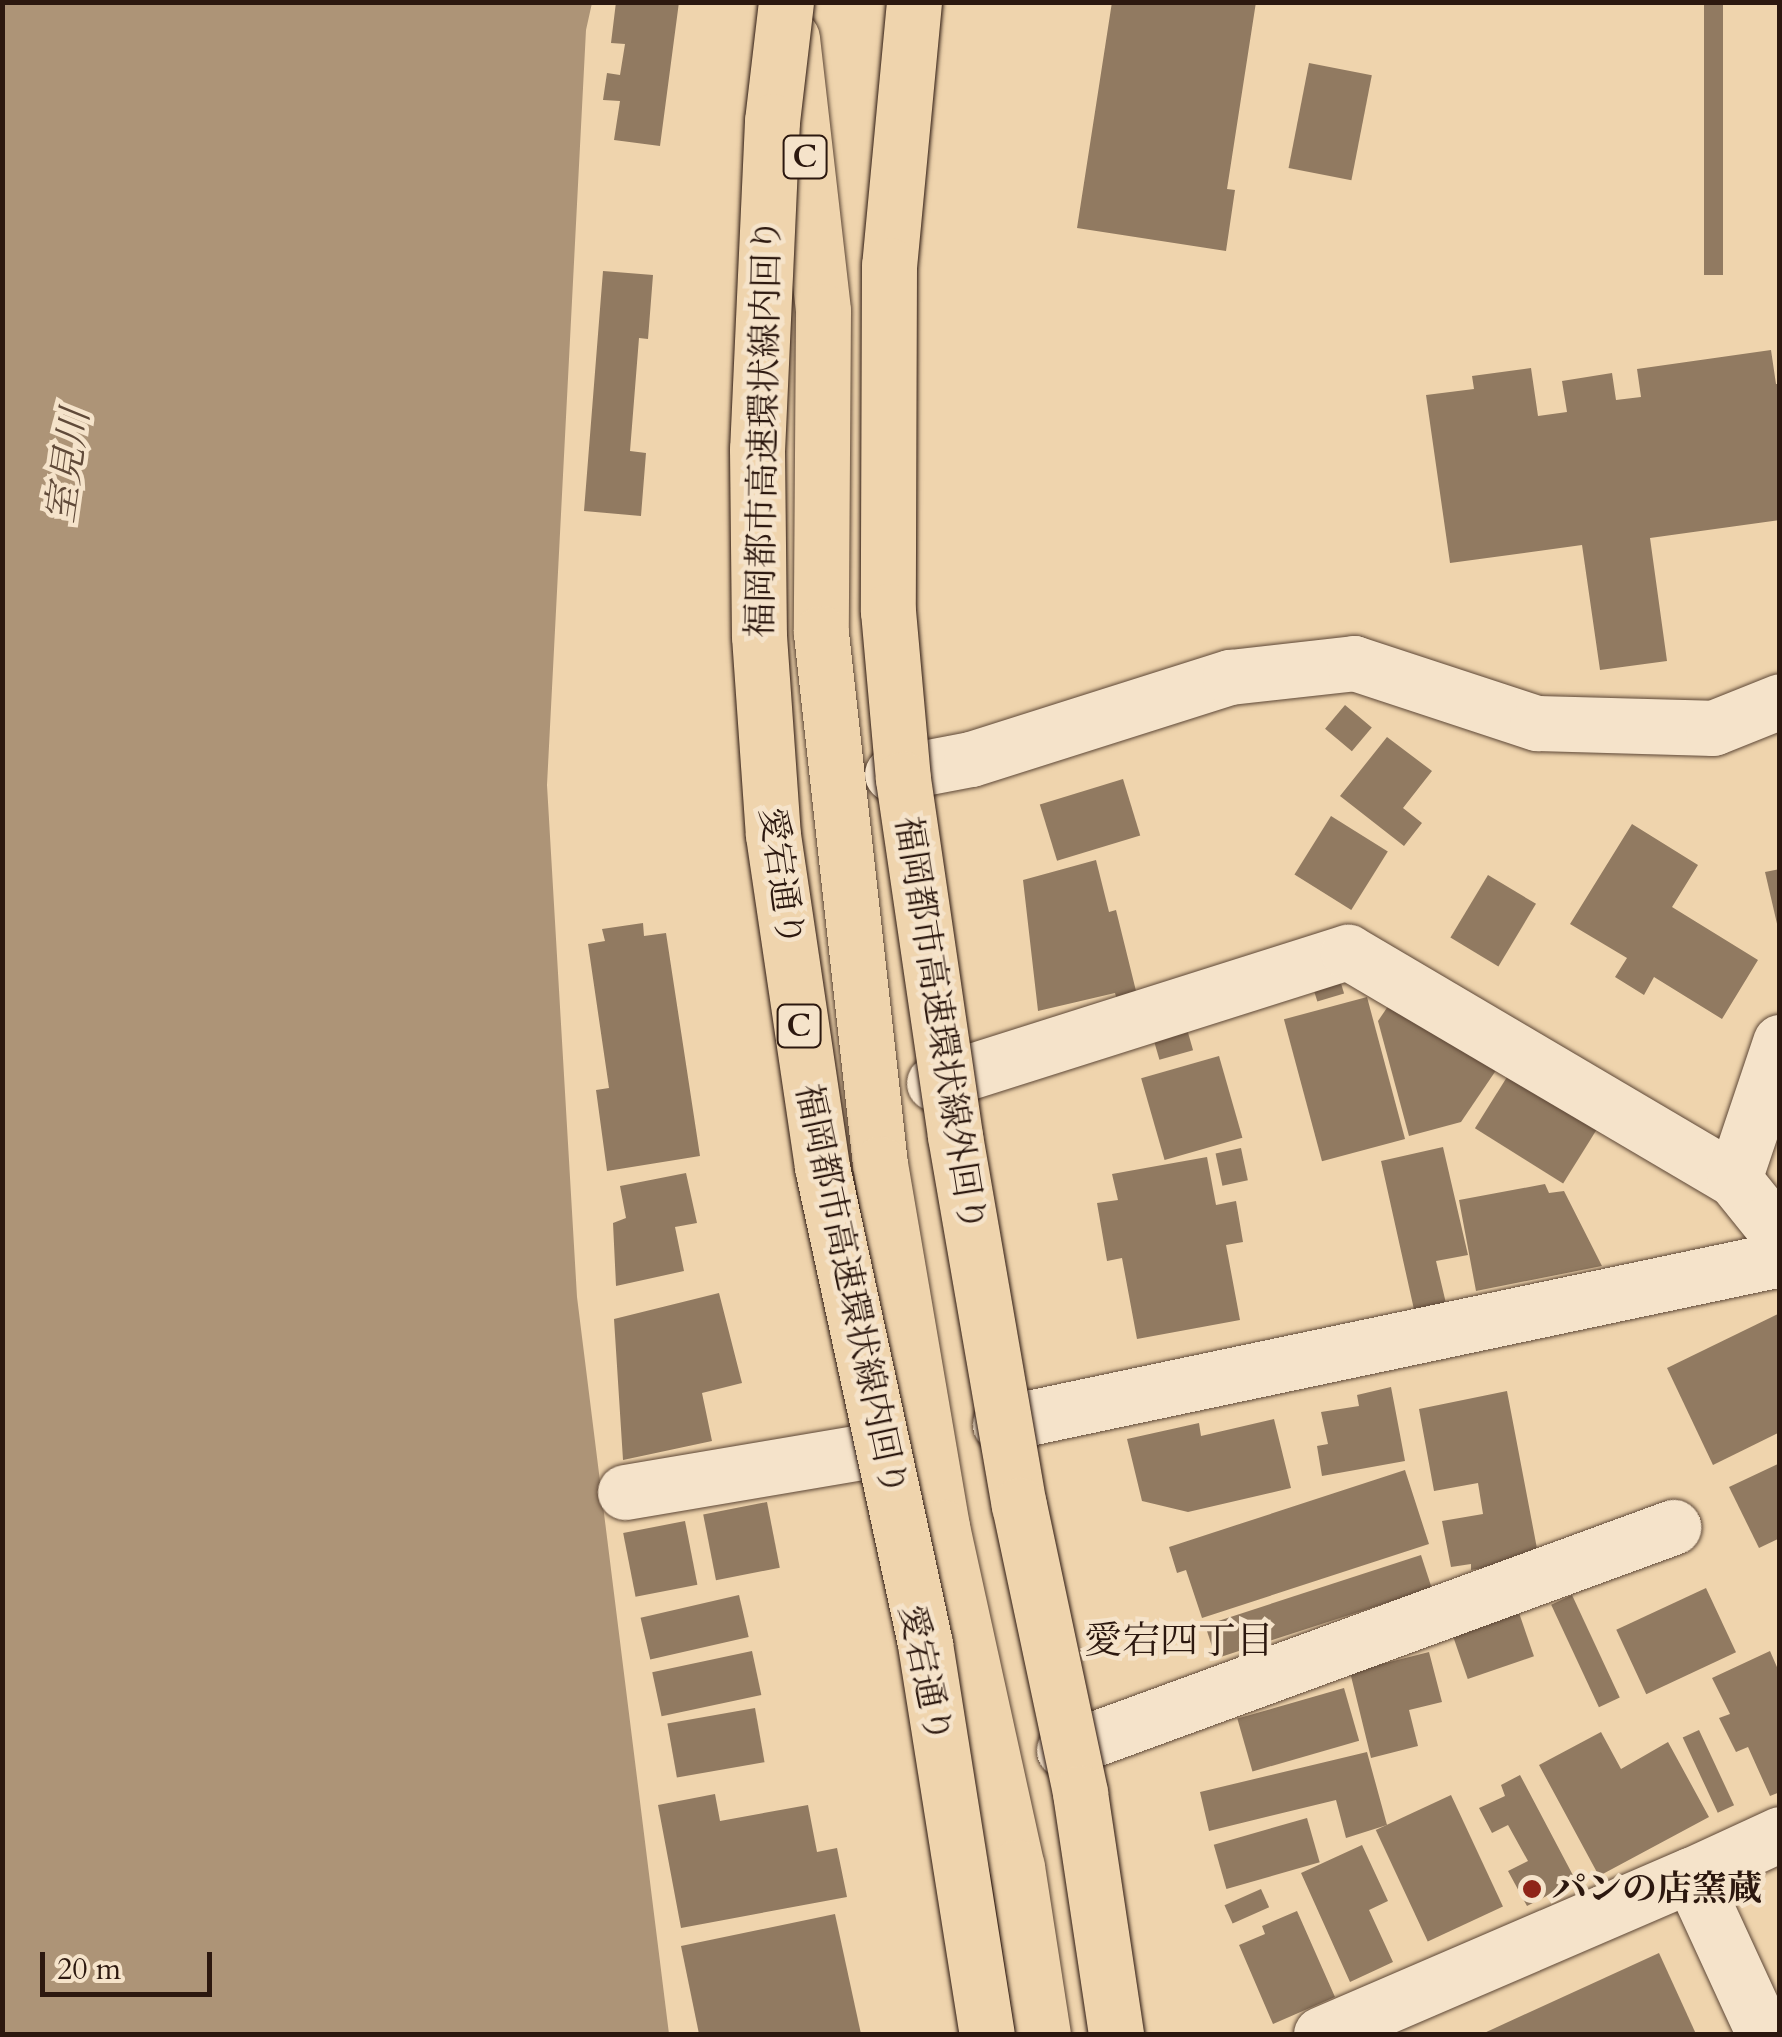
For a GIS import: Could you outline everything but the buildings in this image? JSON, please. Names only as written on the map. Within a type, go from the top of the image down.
[{"type":"highway","name":"福岡都市高速環状線外回り","points":[[911,2],[889,266],[888,611],[903,780],[954,1136],[1020,1505],[1080,1793],[1115,2034]]},
{"type":"highway","name":"C","points":[[788,3],[822,311],[821,633],[878,1145],[942,1527],[1017,1867],[1043,2034]]},
{"type":"highway","name":"福岡都市高速環状線内回り","points":[[788,3],[772,121],[756,449],[760,636],[773,835],[822,1167],[925,1644],[990,2034]]},
{"type":"street","points":[[911,2],[888,336],[886,587],[892,774],[934,1082],[1115,2034]]},
{"type":"street","name":"愛宕通り","points":[[788,3],[757,330],[754,578],[769,788],[810,1097],[990,2034]]},
{"type":"street","points":[[892,774],[972,759],[1230,678],[1354,662],[1537,723],[1714,728],[1780,701]]},
{"type":"street","points":[[934,1082],[1348,952],[1734,1179],[1780,1236]]},
{"type":"street","points":[[1734,1179],[1780,1042]]},
{"type":"street","points":[[1000,1424],[1780,1258]]},
{"type":"street","points":[[625,1492],[880,1449]]},
{"type":"street","points":[[1064,1750],[1674,1528]]},
{"type":"street","points":[[1320,2034],[1780,1834]]},
{"type":"street","points":[[1691,1875],[1764,2034]]},
{"type":"water","name":"室見川","points":[[3,3],[592,3],[586,30],[547,785],[577,1297],[669,2034],[3,2034]]},
{"type":"place","name":"パンの店窯蔵","points":[[1532,1889]]},
{"type":"district","name":"愛宕四丁目","points":[[1179,1642]]}]
